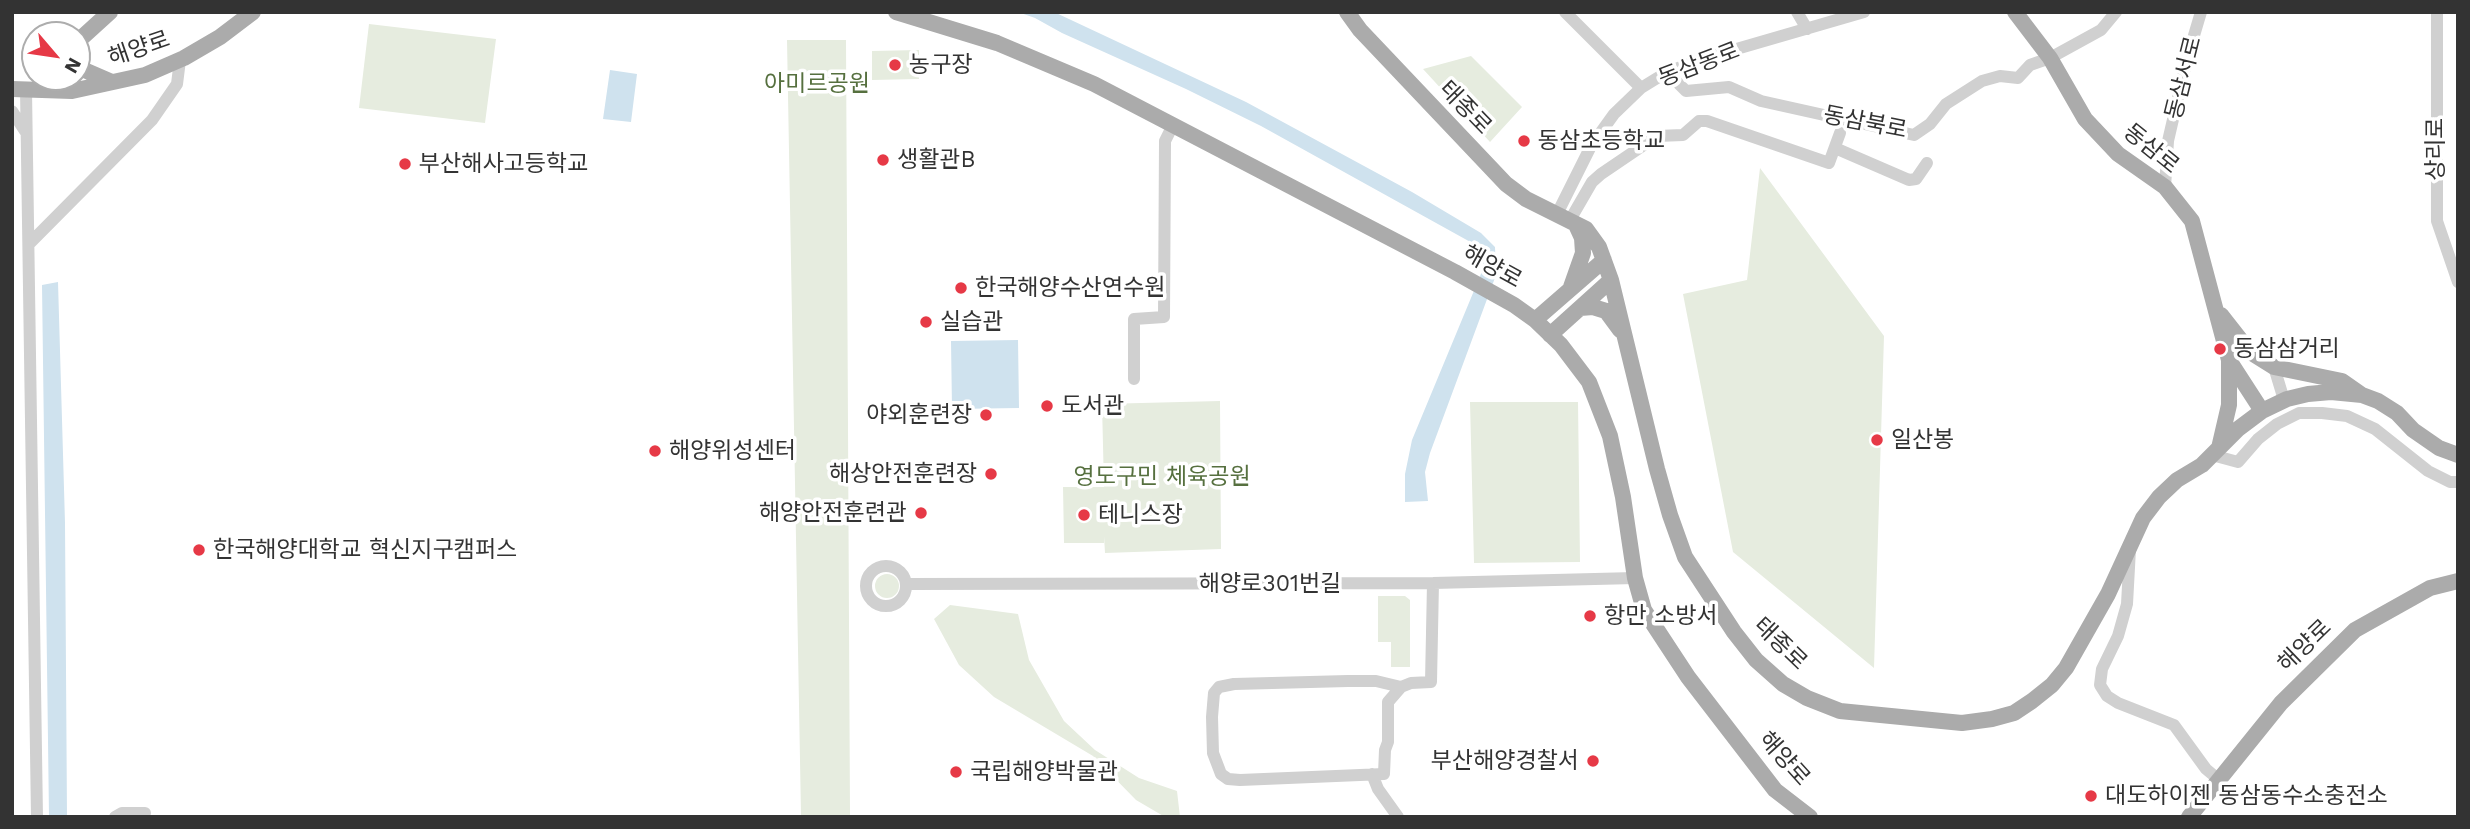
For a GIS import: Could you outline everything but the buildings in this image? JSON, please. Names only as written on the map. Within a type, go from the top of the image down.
[{"type":"main road","name":"해양로","points":[[19,89],[72,91],[145,75],[180,60],[220,37],[253,12]]},
{"type":"main road","name":"해양로","points":[[895,12],[997,43],[1094,84],[1455,272],[1535,320],[1589,382],[1610,436],[1623,497],[1635,578],[1644,610],[1688,677],[1775,790],[1810,817]]},
{"type":"main road","name":"동삼로","points":[[2015,12],[2050,58],[2072,100],[2092,127],[2118,154],[2165,187],[2192,221],[2230,360],[2262,411]]},
{"type":"main road","name":"태종로","points":[[1354,16],[1506,184],[1526,199],[1586,229],[1599,247],[1611,280],[1622,334],[1663,492],[1685,557],[1734,632],[1756,660],[1783,684],[1807,698],[1840,711],[1962,723],[2014,713],[2059,677],[2108,594],[2143,518],[2159,497],[2215,452],[2238,429],[2262,411],[2284,400],[2308,394],[2362,395],[2398,413],[2413,430],[2439,448],[2458,455]]},
{"type":"main road","points":[[91,73],[115,83]]},
{"type":"main road","points":[[1568,219],[1582,238],[1583,253],[1570,290]]},
{"type":"main road","points":[[1535,320],[1604,260]]},
{"type":"main road","points":[[1550,335],[1611,280]]},
{"type":"main road","points":[[1580,308],[1593,307],[1606,311],[1622,334]]},
{"type":"main road","points":[[2216,309],[2250,352],[2274,367],[2342,381],[2362,395]]},
{"type":"main road","points":[[2215,452],[2230,405],[2230,360]]},
{"type":"main road","name":"해양로","points":[[2189,817],[2281,702],[2355,629],[2430,589],[2458,581]]},
{"type":"street","points":[[1564,12],[1641,88]]},
{"type":"street","points":[[1797,12],[1807,29]]},
{"type":"street","name":"동삼동로","points":[[1568,219],[1591,146],[1614,114],[1641,88],[1667,72],[1702,59],[1864,12]]},
{"type":"street","name":"동삼북로","points":[[1667,72],[1686,90],[1729,87],[1761,101],[1913,135],[1930,124],[1947,104],[1982,81],[2000,76],[2018,78],[2030,65],[2050,58],[2101,30],[2116,12]]},
{"type":"street","name":"동삼서로","points":[[2165,187],[2168,141],[2187,58],[2202,12]]},
{"type":"street","name":"상리로","points":[[2437,12],[2437,221],[2458,282]]},
{"type":"street","points":[[29,244],[152,120],[177,84],[180,60]]},
{"type":"street","points":[[19,89],[28,137],[37,817]]},
{"type":"street","points":[[12,111],[28,137]]},
{"type":"street","points":[[1568,219],[1592,182],[1601,174],[1657,136],[1683,135],[1699,121],[1707,121],[1829,163],[1840,132]]},
{"type":"street","points":[[1135,379],[1134,319],[1164,317],[1165,141],[1173,125]]},
{"type":"street","points":[[1835,148],[1909,180],[1916,179],[1927,163]]},
{"type":"street","points":[[2274,367],[2284,400]]},
{"type":"street","points":[[2215,452],[2238,461],[2258,439],[2277,424],[2299,414],[2347,416],[2375,429],[2428,471],[2450,482],[2458,482]]},
{"type":"street","points":[[2131,544],[2127,604],[2118,636],[2102,669],[2100,685],[2107,696],[2174,725],[2206,769],[2218,779]]},
{"type":"street","name":"해양로301번길","points":[[906,584],[1433,583],[1635,578]]},
{"type":"street","points":[[1388,702],[1401,687],[1411,683],[1431,682],[1433,583]]},
{"type":"street","points":[[2108,594],[2127,604]]},
{"type":"street","points":[[1376,681],[1388,702],[1388,742],[1384,774],[1269,780],[1228,779],[1221,774],[1213,753],[1212,703],[1214,693],[1226,684],[1376,681],[1401,687]]},
{"type":"street","points":[[1372,774],[1378,789],[1398,817]]},
{"type":"street","points":[[115,817],[122,813],[145,813]]},
{"type":"green space","points":[[369,24],[496,39],[485,123],[359,108]]},
{"type":"green space","name":"아미르공원","points":[[787,40],[846,40],[850,815],[801,815]]},
{"type":"green space","name":"농구장","points":[[919,50],[919,79],[872,80],[872,51]]},
{"type":"green space","points":[[1471,56],[1522,107],[1490,142],[1423,69]]},
{"type":"green space","points":[[1760,168],[1884,336],[1874,668],[1733,552],[1683,294],[1747,280]]},
{"type":"green space","name":"영도구민 체육공원","points":[[1220,401],[1221,549],[1105,553],[1104,536],[1104,543],[1064,543],[1063,487],[1104,487],[1102,404]]},
{"type":"green space","points":[[1470,402],[1578,402],[1580,562],[1474,563]]},
{"type":"green space","points":[[887,574],[896,577],[899,586],[896,595],[887,598],[878,595],[875,586],[878,577]]},
{"type":"green space","points":[[1378,596],[1405,596],[1410,600],[1410,667],[1391,667],[1391,642],[1378,642]]},
{"type":"green space","points":[[950,605],[1018,614],[1029,660],[1064,721],[1095,750],[1139,778],[1177,791],[1180,817],[1165,817],[1136,800],[1093,756],[994,697],[959,665],[934,619]]},
{"type":"water","points":[[1018,12],[1054,12],[1246,102],[1412,192],[1481,233],[1495,247],[1496,275],[1430,453],[1425,472],[1428,501],[1405,502],[1405,474],[1412,440],[1483,269],[1483,257],[1474,244],[1261,126]]},
{"type":"water","points":[[610,70],[637,74],[631,122],[603,119]]},
{"type":"water","points":[[58,282],[65,523],[67,817],[49,817],[42,285]]},
{"type":"water","points":[[1018,340],[1019,408],[952,409],[951,341]]},
{"type":"place","name":"농구장","points":[[895,65]]},
{"type":"place","name":"동삼초등학교","points":[[1524,141]]},
{"type":"place","name":"생활관B","points":[[883,160]]},
{"type":"place","name":"부산해사고등학교","points":[[405,164]]},
{"type":"place","name":"한국해양수산연수원","points":[[961,288]]},
{"type":"place","name":"실습관","points":[[926,322]]},
{"type":"place","name":"동삼삼거리","points":[[2220,349]]},
{"type":"place","name":"도서관","points":[[1047,406]]},
{"type":"place","name":"야외훈련장","points":[[986,415]]},
{"type":"place","name":"일산봉","points":[[1877,440]]},
{"type":"place","name":"해양위성센터","points":[[655,451]]},
{"type":"place","name":"해상안전훈련장","points":[[991,474]]},
{"type":"place","name":"해양안전훈련관","points":[[921,513]]},
{"type":"place","name":"테니스장","points":[[1084,515]]},
{"type":"place","name":"한국해양대학교 혁신지구캠퍼스","points":[[199,550]]},
{"type":"place","name":"항만 소방서","points":[[1590,616]]},
{"type":"place","name":"부산해양경찰서","points":[[1593,761]]},
{"type":"place","name":"국립해양박물관","points":[[956,772]]},
{"type":"place","name":"대도하이젠 동삼동수소충전소","points":[[2091,796]]}]
